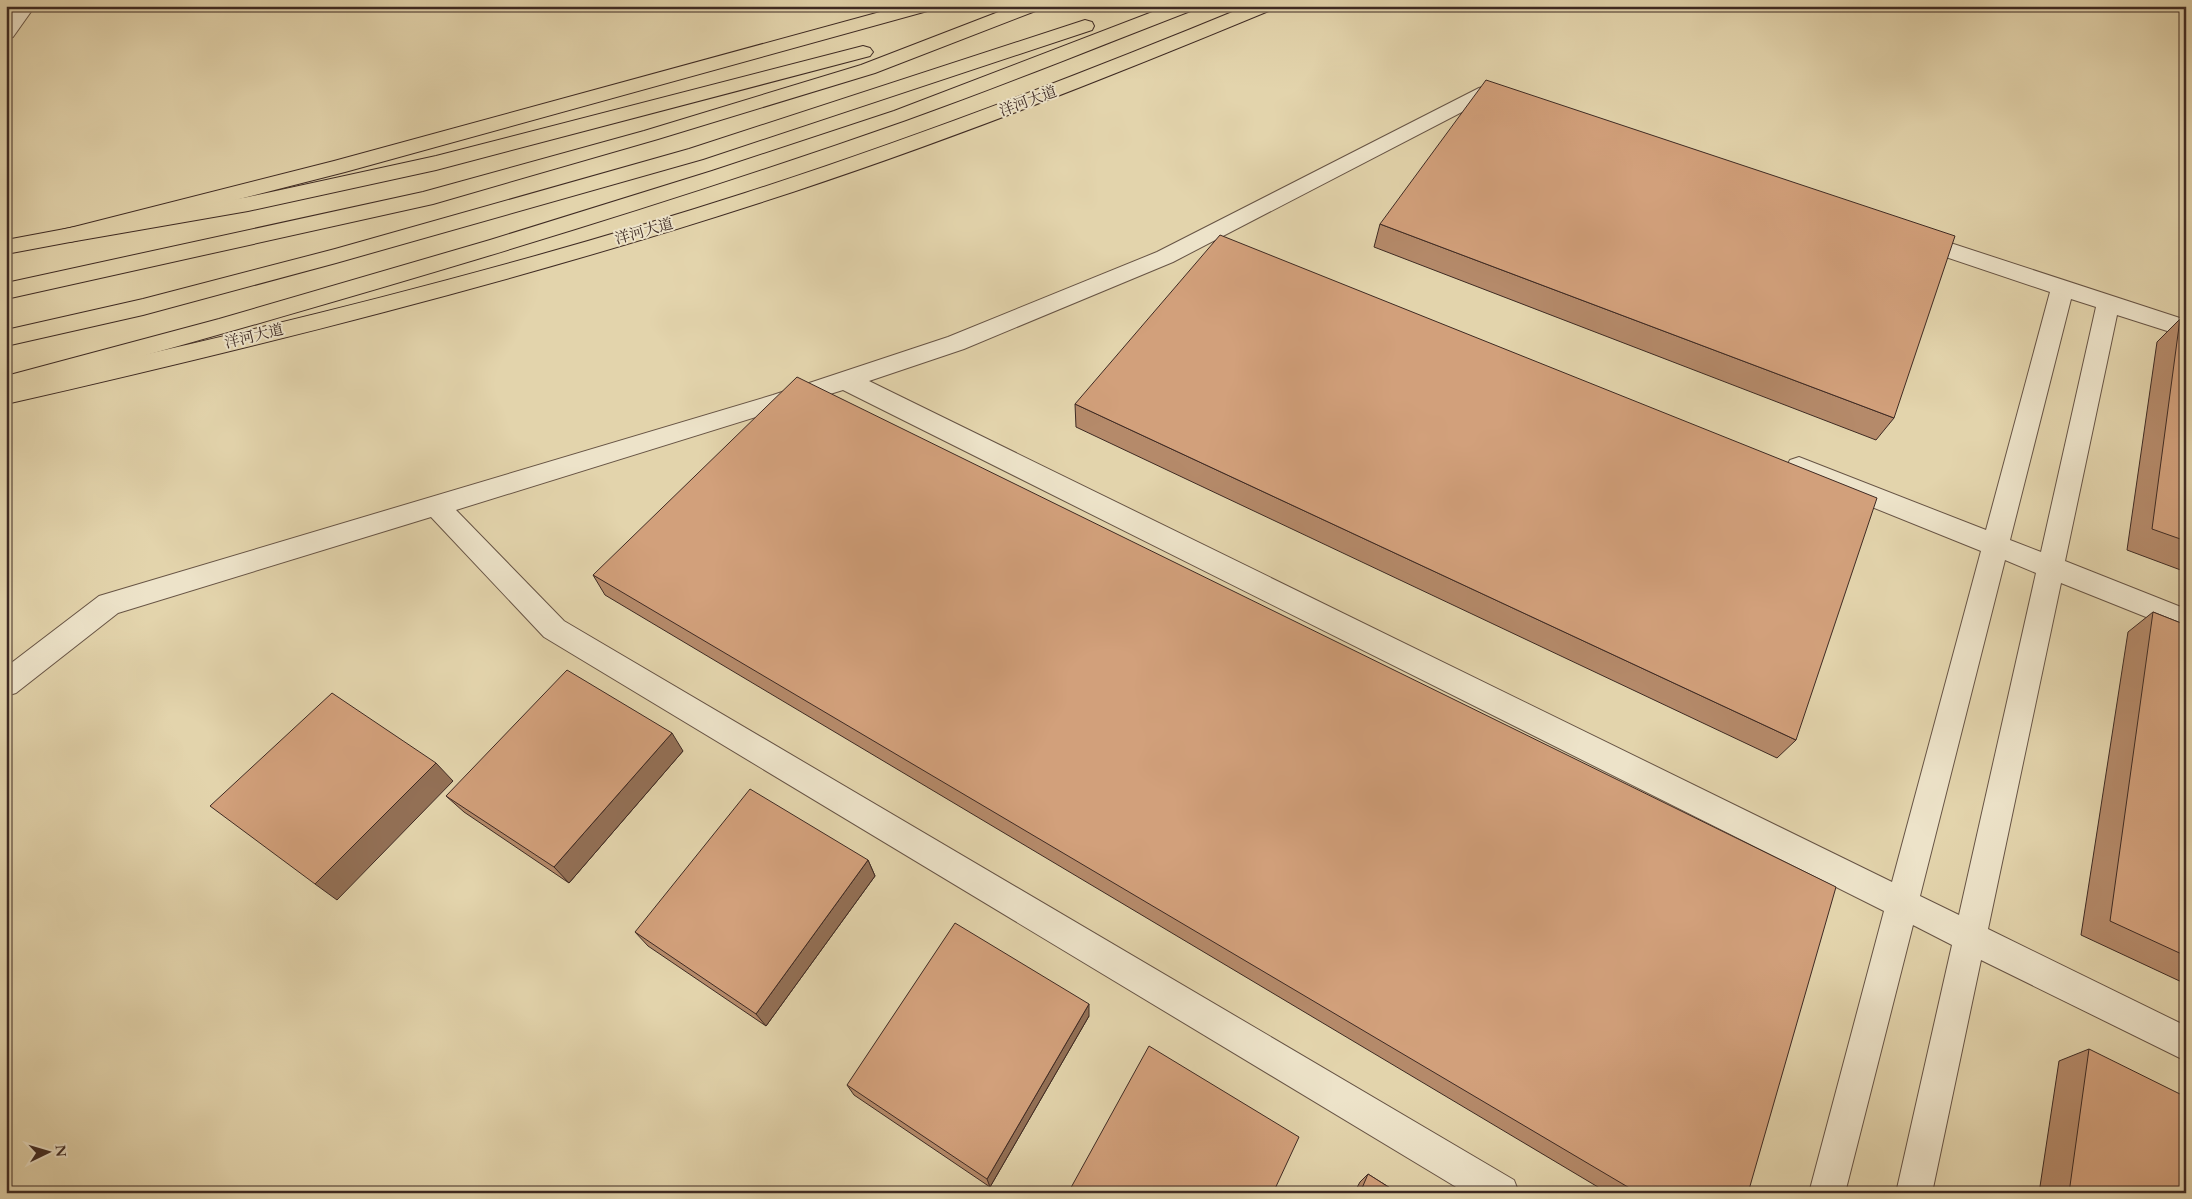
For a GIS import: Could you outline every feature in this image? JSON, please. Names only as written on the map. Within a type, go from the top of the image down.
[{"type":"main road","points":[[70,235],[338,167],[924,6]]},
{"type":"main road","points":[[6,338],[143,307],[336,256],[696,154],[952,71],[1140,6]]},
{"type":"main road","points":[[6,385],[220,327],[498,245],[719,176],[900,115],[1186,6]]},
{"type":"main road","name":"洋河大道","points":[[6,395],[404,300],[681,220],[938,134],[1122,66],[1264,6]]},
{"type":"main road","points":[[6,248],[248,204],[436,163],[628,114],[1028,7]]},
{"type":"main road","points":[[6,291],[434,196],[651,135],[868,69],[1028,7]]},
{"type":"street","points":[[6,33],[26,6]]},
{"type":"street","points":[[6,684],[108,604],[845,380],[956,343],[1164,257],[1486,92],[1524,105]]},
{"type":"street","points":[[1892,231],[2186,329]]},
{"type":"street","points":[[1210,234],[1238,245]]},
{"type":"street","points":[[1827,1193],[2062,289]]},
{"type":"street","points":[[1914,1193],[2108,304]]},
{"type":"street","points":[[845,380],[2186,1044]]},
{"type":"street","points":[[1773,457],[2186,621]]},
{"type":"street","points":[[435,506],[554,629],[1501,1193]]},
{"type":"building","points":[[1486,80],[1955,236],[1894,418],[1380,224]]},
{"type":"building","points":[[1220,235],[1877,498],[1796,740],[1075,404]]},
{"type":"building","points":[[2180,319],[2186,321],[2186,541],[2152,529]]},
{"type":"building","points":[[797,377],[1836,887],[1748,1193],[1638,1193],[593,575]]},
{"type":"building","points":[[2153,612],[2186,625],[2186,956],[2110,921]]},
{"type":"building","points":[[567,670],[672,733],[554,867],[446,796]]},
{"type":"building","points":[[332,693],[436,763],[315,884],[210,806]]},
{"type":"building","points":[[750,789],[868,860],[756,1014],[635,932]]},
{"type":"building","points":[[955,923],[1089,1004],[987,1179],[847,1085]]},
{"type":"building","points":[[1149,1046],[1299,1137],[1273,1193],[1068,1193]]},
{"type":"building","points":[[2089,1049],[2186,1097],[2186,1193],[2069,1193]]},
{"type":"building","points":[[1368,1174],[1398,1193],[1360,1193]]}]
